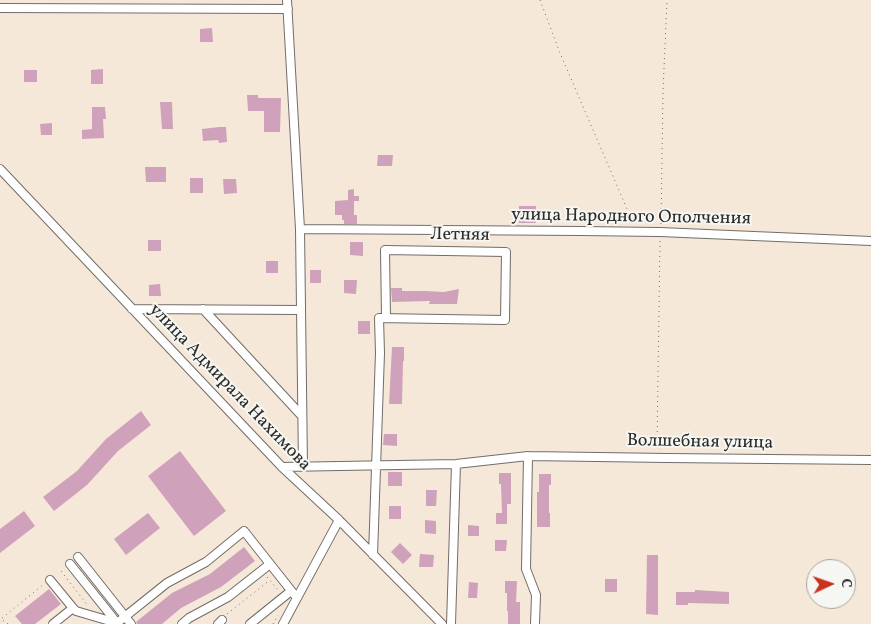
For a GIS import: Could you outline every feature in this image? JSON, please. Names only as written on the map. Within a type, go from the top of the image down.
[{"type":"street","points":[[288,0],[300,230],[303,466]]},
{"type":"street","points":[[0,8],[288,9]]},
{"type":"street","name":"улица Адмирала Нахимова","points":[[0,169],[282,467],[339,520],[442,624]]},
{"type":"street","name":"улица Народного Ополчения","points":[[300,230],[570,230],[660,232],[871,242]]},
{"type":"street","name":"Летняя","points":[[373,554],[380,353],[379,318],[505,320],[506,252],[385,250],[386,318]]},
{"type":"street","points":[[132,309],[301,310]]},
{"type":"street","points":[[202,309],[302,416]]},
{"type":"street","points":[[528,456],[526,570],[536,594],[534,624]]},
{"type":"street","name":"Волшебная улица","points":[[282,467],[456,464],[528,456],[871,460]]},
{"type":"street","points":[[451,624],[456,464]]},
{"type":"street","points":[[283,624],[339,520]]},
{"type":"street","points":[[117,624],[167,583],[206,562],[244,531],[297,598]]},
{"type":"street","points":[[78,557],[131,624]]},
{"type":"street","points":[[70,564],[117,624]]},
{"type":"street","points":[[182,624],[189,618],[228,597],[270,564]]},
{"type":"street","points":[[49,582],[76,611],[117,624]]},
{"type":"street","points":[[250,624],[291,591]]},
{"type":"street","points":[[53,624],[73,608]]},
{"type":"path","points":[[540,0],[560,53],[637,232]]},
{"type":"path","points":[[262,570],[283,597]]},
{"type":"path","points":[[61,571],[89,607]]},
{"type":"path","points":[[221,621],[270,580]]},
{"type":"path","points":[[8,624],[1,619],[49,582]]},
{"type":"path","points":[[273,624],[278,615]]},
{"type":"building","points":[[212,28],[213,42],[200,42],[200,29]]},
{"type":"building","points":[[103,69],[103,84],[91,84],[91,70]]},
{"type":"building","points":[[24,70],[37,70],[37,82],[24,82]]},
{"type":"building","points":[[247,95],[258,95],[258,98],[281,98],[280,132],[264,132],[264,111],[248,111]]},
{"type":"building","points":[[160,102],[172,102],[173,129],[162,129]]},
{"type":"building","points":[[92,107],[105,107],[106,119],[103,119],[104,138],[82,139],[82,130],[92,129]]},
{"type":"building","points":[[52,123],[52,135],[41,135],[40,124]]},
{"type":"building","points":[[226,127],[227,142],[219,143],[218,140],[203,141],[202,129]]},
{"type":"building","points":[[378,155],[393,155],[392,166],[377,166]]},
{"type":"building","points":[[145,167],[166,167],[166,182],[146,182]]},
{"type":"building","points":[[190,178],[203,178],[203,193],[190,193]]},
{"type":"building","points":[[223,179],[236,179],[237,193],[224,194]]},
{"type":"building","points":[[354,189],[354,196],[359,196],[359,201],[354,201],[354,215],[357,215],[357,224],[344,224],[342,215],[335,215],[335,201],[348,200],[348,190]]},
{"type":"building","points":[[519,206],[536,206],[536,223],[519,223]]},
{"type":"building","points":[[148,240],[161,240],[161,251],[148,251]]},
{"type":"building","points":[[350,242],[363,242],[363,256],[350,255]]},
{"type":"building","points":[[266,261],[278,261],[278,273],[266,273]]},
{"type":"building","points":[[310,270],[321,270],[321,283],[310,283]]},
{"type":"building","points":[[344,280],[357,280],[356,294],[344,293]]},
{"type":"building","points":[[160,284],[161,296],[149,296],[149,285]]},
{"type":"building","points":[[391,288],[402,288],[402,291],[444,292],[459,289],[457,304],[429,304],[430,301],[392,302]]},
{"type":"building","points":[[358,321],[370,321],[370,334],[358,334]]},
{"type":"building","points":[[392,347],[404,347],[402,404],[389,404]]},
{"type":"building","points":[[141,411],[151,425],[118,451],[87,485],[54,511],[43,497],[77,471],[106,439]]},
{"type":"building","points":[[384,434],[397,434],[397,446],[383,445]]},
{"type":"building","points":[[180,451],[226,511],[194,536],[148,476]]},
{"type":"building","points":[[388,472],[402,472],[402,486],[388,486]]},
{"type":"building","points":[[499,473],[511,473],[511,504],[507,504],[507,524],[496,524],[496,513],[502,513]]},
{"type":"building","points":[[539,474],[551,474],[551,485],[549,485],[550,527],[537,527]]},
{"type":"building","points":[[426,490],[437,490],[436,506],[426,506]]},
{"type":"building","points":[[389,506],[401,506],[401,519],[389,519]]},
{"type":"building","points":[[24,511],[35,526],[0,553],[0,529]]},
{"type":"building","points":[[148,513],[160,528],[126,555],[114,539]]},
{"type":"building","points":[[425,520],[436,521],[436,534],[425,533]]},
{"type":"building","points":[[468,525],[479,526],[479,536],[468,536]]},
{"type":"building","points":[[495,540],[507,540],[506,551],[495,551]]},
{"type":"building","points":[[400,543],[412,555],[403,564],[391,552]]},
{"type":"building","points":[[244,547],[255,561],[221,587],[181,608],[162,624],[137,624],[136,622],[172,593],[210,574]]},
{"type":"building","points":[[420,554],[434,555],[433,567],[419,567]]},
{"type":"building","points":[[647,555],[658,555],[658,615],[646,614]]},
{"type":"building","points":[[605,579],[617,579],[617,592],[605,592]]},
{"type":"building","points":[[505,581],[517,581],[516,602],[520,602],[520,624],[508,624]]},
{"type":"building","points":[[469,582],[478,583],[477,598],[468,598]]},
{"type":"building","points":[[49,589],[61,604],[35,624],[22,624],[15,616]]},
{"type":"building","points":[[695,590],[729,592],[729,604],[688,603],[688,605],[676,605],[676,592],[695,592]]}]
